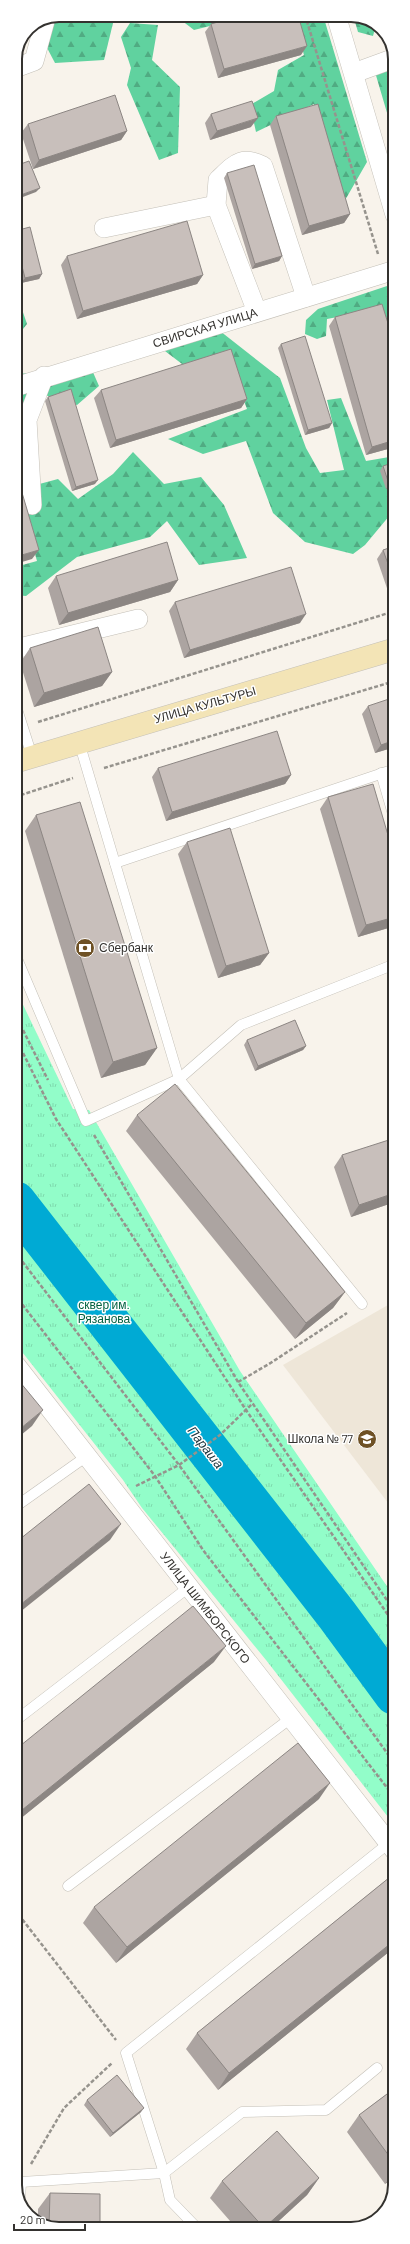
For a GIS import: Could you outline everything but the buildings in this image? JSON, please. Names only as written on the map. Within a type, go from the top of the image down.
[{"type":"main road","name":"УЛИЦА КУЛЬТУРЫ","points":[[24,759],[388,651]]},
{"type":"street","points":[[338,22],[388,191]]},
{"type":"street","points":[[22,65],[34,61],[44,26]]},
{"type":"street","points":[[354,72],[388,60]]},
{"type":"street","points":[[257,312],[216,205],[218,180],[237,163],[250,160],[263,166],[306,297]]},
{"type":"street","points":[[104,228],[216,205]]},
{"type":"street","name":"СВИРСКАЯ УЛИЦА","points":[[22,384],[44,376],[388,272]]},
{"type":"street","points":[[32,505],[27,420],[44,376]]},
{"type":"street","points":[[22,647],[138,619]]},
{"type":"street","name":"УЛИЦА ШИМБОРСКОГО","points":[[22,1373],[388,1842]]},
{"type":"lane","points":[[22,727],[24,759]]},
{"type":"lane","points":[[78,742],[179,1079],[362,1304]]},
{"type":"lane","points":[[115,863],[388,771]]},
{"type":"lane","points":[[381,773],[388,797]]},
{"type":"lane","points":[[22,970],[86,1121],[179,1079],[242,1025],[388,967]]},
{"type":"lane","points":[[22,1502],[87,1456]]},
{"type":"lane","points":[[22,1716],[189,1587]]},
{"type":"lane","points":[[68,1886],[291,1718]]},
{"type":"lane","points":[[191,2222],[170,2200],[164,2173],[125,2052],[388,1850]]},
{"type":"lane","points":[[22,2182],[164,2173],[242,2112],[326,2110],[377,2068]]},
{"type":"path","points":[[307,22],[388,269]]},
{"type":"path","points":[[22,727],[388,613]]},
{"type":"path","points":[[22,795],[88,773],[388,683]]},
{"type":"path","points":[[22,1028],[50,1085]]},
{"type":"path","points":[[22,1051],[56,1119],[246,1410],[388,1615]]},
{"type":"path","points":[[86,1121],[238,1382],[388,1602]]},
{"type":"path","points":[[22,1261],[179,1465],[388,1754]]},
{"type":"path","points":[[22,1304],[155,1476],[203,1550],[388,1789]]},
{"type":"path","points":[[238,1382],[269,1364],[362,1304]]},
{"type":"path","points":[[116,1495],[179,1465],[220,1435],[252,1404]]},
{"type":"path","points":[[22,1919],[125,2052],[64,2108],[22,2180]]},
{"type":"shaded area","name":"Школа № 77","points":[[388,1305],[388,1503],[283,1365]]},
{"type":"green space","points":[[59,22],[113,22],[104,60],[55,63],[37,29],[38,28],[51,23]]},
{"type":"green space","points":[[184,22],[226,22],[194,30]]},
{"type":"green space","points":[[295,22],[325,22],[367,162],[344,202],[314,104],[256,132],[250,105],[274,91],[278,70],[304,55]]},
{"type":"green space","points":[[355,22],[365,25],[374,30],[373,36],[358,32]]},
{"type":"green space","points":[[130,23],[158,25],[152,60],[180,87],[178,153],[159,160],[127,85],[131,68],[121,37]]},
{"type":"green space","points":[[388,60],[388,116],[375,72]]},
{"type":"green space","points":[[388,286],[388,340],[379,309],[327,319],[326,336],[317,339],[305,334],[306,320],[318,309]]},
{"type":"green space","points":[[22,309],[27,324],[22,330]]},
{"type":"green space","points":[[220,331],[280,378],[306,448],[320,473],[344,470],[327,400],[341,398],[366,461],[388,457],[388,517],[365,545],[353,554],[305,542],[273,513],[246,441],[203,454],[168,439],[247,409],[227,355],[186,367],[161,348]]},
{"type":"green space","points":[[92,370],[99,386],[77,405],[45,395],[25,402],[22,418],[22,374]]},
{"type":"green space","points":[[133,452],[164,484],[201,477],[224,505],[247,558],[199,565],[167,521],[150,537],[77,557],[26,596],[22,596],[22,565],[37,561],[22,508],[22,489],[58,479],[78,499],[113,474]]},
{"type":"green space","name":"сквер им. Рязанова","points":[[22,1003],[73,1109],[89,1110],[240,1371],[388,1588],[388,1817],[266,1660],[142,1508],[123,1480],[22,1352]]},
{"type":"waterway","name":"Параша","points":[[22,1211],[337,1615],[388,1684]]},
{"type":"place","name":"Сбербанк","points":[[85,948]]},
{"type":"place","name":"Школа № 77","points":[[367,1439]]}]
